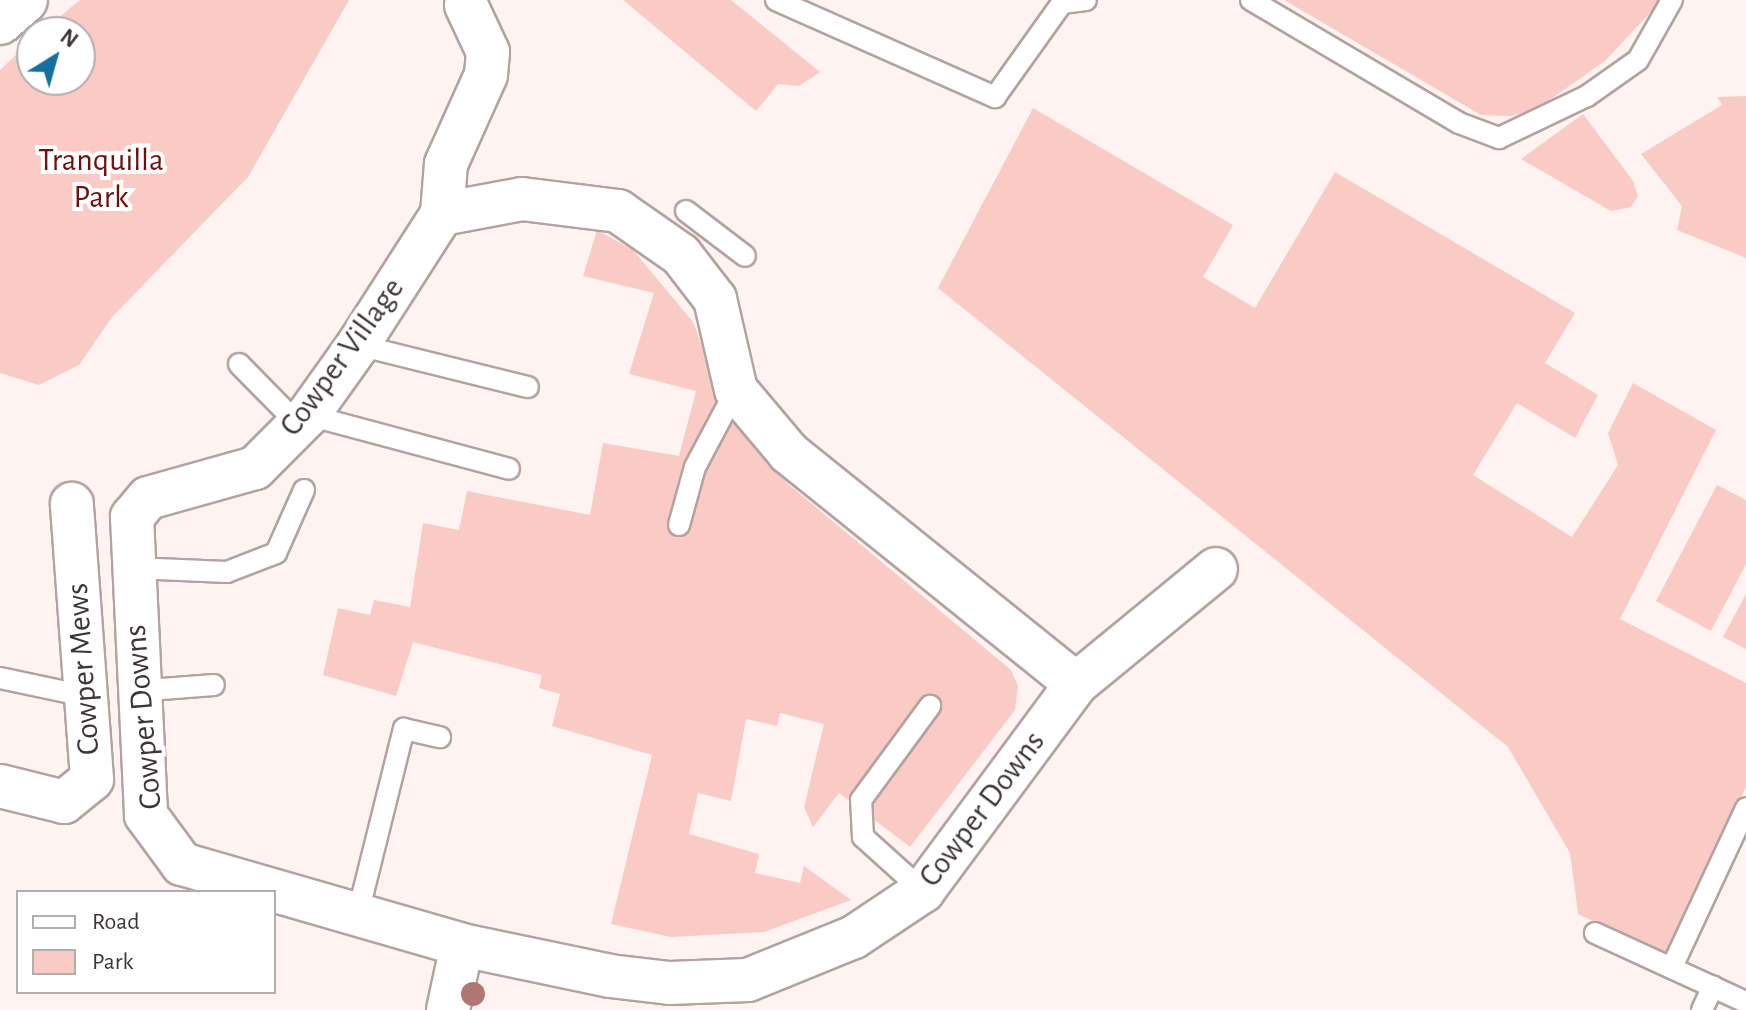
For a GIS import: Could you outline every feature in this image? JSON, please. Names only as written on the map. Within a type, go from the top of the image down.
[{"type":"main road","points":[[0,22],[25,0]]},
{"type":"street","name":"Cowper Village","points":[[177,487],[255,468],[303,420],[358,345],[442,214],[446,164],[486,75],[488,52],[466,5]]},
{"type":"street","points":[[442,214],[522,199],[618,211],[693,240],[715,299],[736,390],[789,453],[1076,684]]},
{"type":"street","name":"Cowper Downs","points":[[177,487],[148,498],[132,517],[136,691],[146,815],[182,864],[275,890]]},
{"type":"street","name":"Cowper Mews","points":[[0,786],[64,802],[92,779],[80,695],[72,504]]},
{"type":"street","name":"Cowper Downs","points":[[276,890],[462,945],[640,980],[748,980],[854,937],[923,891],[1076,684],[1216,569]]},
{"type":"street","points":[[448,1010],[462,945]]},
{"type":"lane","points":[[776,0],[995,97],[1062,3],[1086,0]]},
{"type":"lane","points":[[1251,0],[1459,123],[1499,138],[1587,96],[1638,60],[1672,0]]},
{"type":"lane","points":[[686,211],[693,240],[745,256]]},
{"type":"lane","points":[[358,345],[528,387]]},
{"type":"lane","points":[[239,364],[303,420],[509,469]]},
{"type":"lane","points":[[679,525],[695,467],[736,390]]},
{"type":"lane","points":[[134,568],[227,572],[276,553],[304,490]]},
{"type":"lane","points":[[0,678],[80,695]]},
{"type":"lane","points":[[136,691],[214,685]]},
{"type":"lane","points":[[923,891],[863,837],[861,800],[930,706]]},
{"type":"lane","points":[[358,913],[404,729],[440,737]]},
{"type":"lane","points":[[1672,967],[1746,808]]},
{"type":"lane","points":[[1595,933],[1746,1002]]},
{"type":"lane","points":[[1702,1010],[1713,986]]},
{"type":"green space","name":"Tranquilla Park","points":[[80,0],[349,0],[248,177],[112,317],[79,365],[39,385],[0,373],[0,70],[16,55],[16,96],[96,96],[96,16],[60,16]]},
{"type":"green space","points":[[623,0],[731,0],[820,72],[799,86],[778,84],[756,111]]},
{"type":"green space","points":[[1284,0],[1662,0],[1605,61],[1538,108],[1512,116],[1481,115]]},
{"type":"green space","points":[[1746,96],[1746,258],[1677,230],[1682,206],[1641,154],[1722,105],[1717,97]]},
{"type":"green space","points":[[1033,108],[1233,225],[1203,277],[1255,308],[1335,172],[1575,313],[1545,363],[1598,395],[1575,438],[1517,403],[1473,475],[1572,537],[1618,465],[1608,433],[1633,383],[1716,430],[1620,619],[1746,683],[1746,787],[1665,954],[1578,914],[1570,853],[1508,747],[938,288]]},
{"type":"green space","points":[[1583,114],[1633,181],[1638,196],[1631,207],[1611,211],[1521,159]]},
{"type":"green space","points":[[597,230],[633,250],[693,322],[726,409],[787,483],[1011,670],[1018,686],[1015,710],[910,847],[839,793],[813,827],[804,807],[824,724],[780,713],[777,726],[746,719],[731,801],[698,793],[689,834],[759,854],[755,873],[800,883],[804,866],[851,900],[764,932],[671,937],[611,924],[652,755],[552,726],[560,694],[539,688],[542,675],[413,642],[396,696],[323,675],[338,608],[370,615],[374,600],[410,607],[423,523],[459,530],[467,491],[590,515],[603,443],[679,456],[696,391],[629,374],[654,293],[583,276]]},
{"type":"green space","points":[[1717,485],[1746,500],[1746,564],[1711,631],[1656,601]]},
{"type":"green space","points":[[1746,594],[1746,649],[1723,637]]}]
